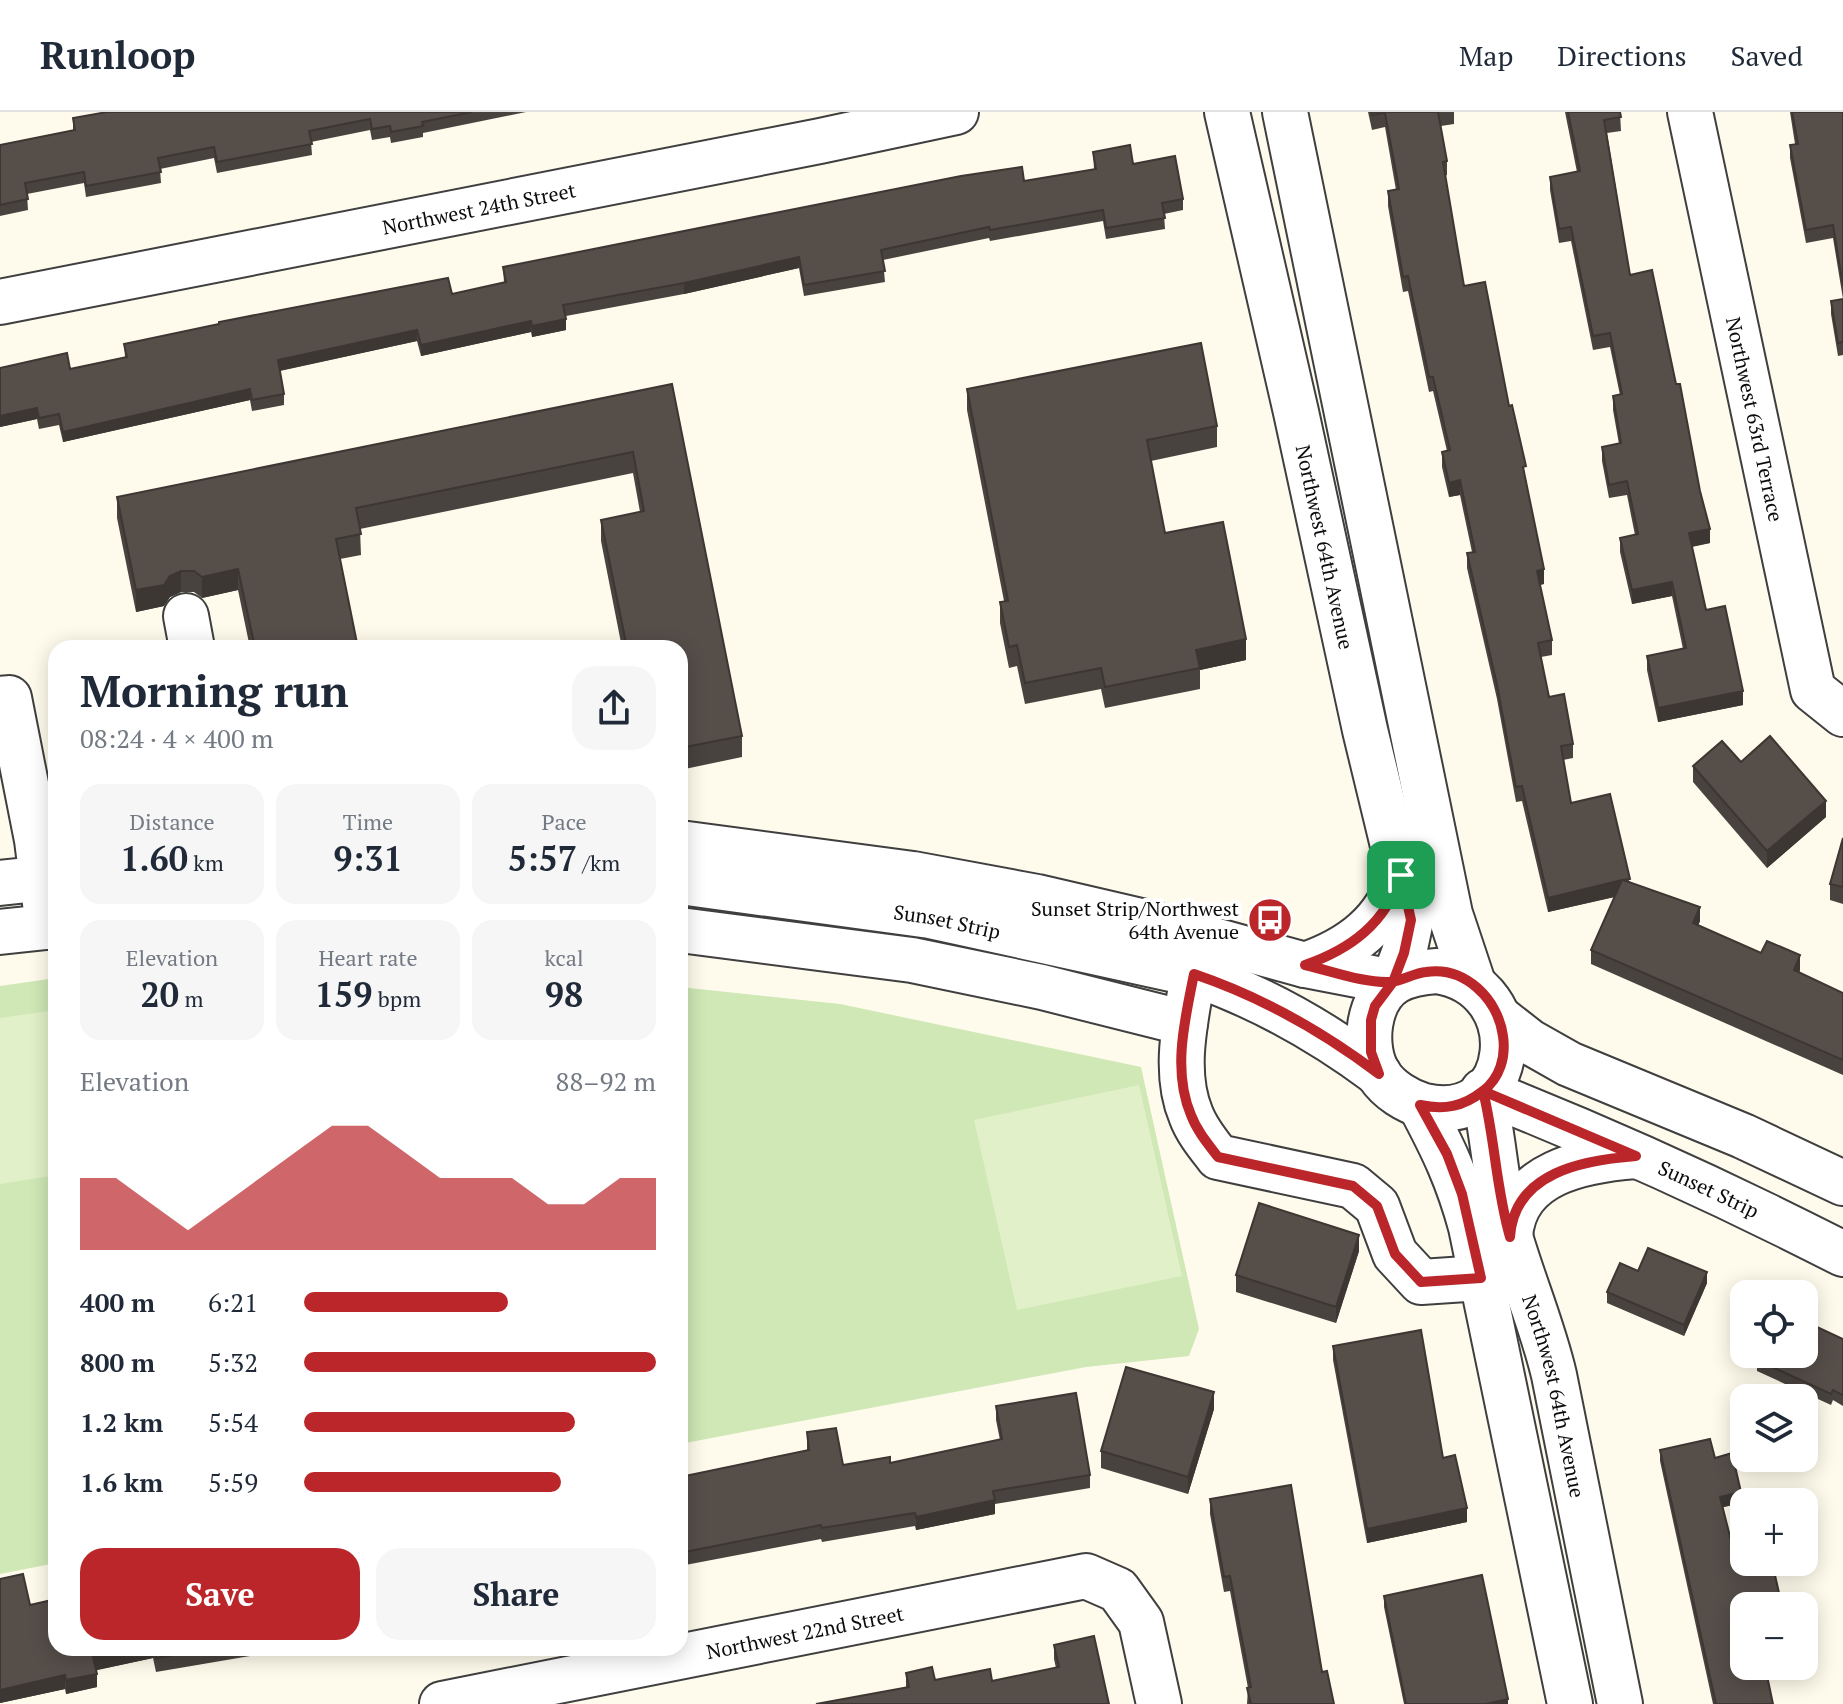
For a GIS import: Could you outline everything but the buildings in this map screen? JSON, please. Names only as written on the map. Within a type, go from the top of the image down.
[{"type":"street","name":"Northwest 24th Street","points":[[0,302],[816,127],[956,112]]},
{"type":"street","name":"Northwest 64th Avenue","points":[[1227,112],[1365,730],[1411,920],[1404,953],[1393,982]]},
{"type":"street","points":[[1285,112],[1447,900],[1485,1000],[1503,1032],[1503,1057],[1494,1080],[1473,1099],[1458,1106],[1438,1108],[1420,1105],[1395,1092],[1379,1074],[1371,1052],[1371,1020],[1375,1006],[1393,982],[1407,976],[1437,971],[1451,973],[1485,1000],[1530,1042],[1569,1064],[1743,1136],[1843,1183]]},
{"type":"street","name":"Northwest 63rd Terrace","points":[[1690,112],[1813,690],[1843,714]]},
{"type":"street","points":[[0,699],[9,698],[32,860],[48,913]]},
{"type":"street","name":"Sunset Strip","points":[[688,844],[913,874],[1037,897],[1166,927],[1305,965],[1393,982]]},
{"type":"street","points":[[1305,965],[1334,955],[1372,927],[1395,893],[1401,875]]},
{"type":"street","name":"Sunset Strip","points":[[688,883],[930,916],[1194,974],[1278,1009],[1344,1048],[1379,1074]]},
{"type":"street","points":[[768,939],[775,893]]},
{"type":"street","points":[[0,932],[48,926]]},
{"type":"street","points":[[688,931],[912,960],[1042,987],[1185,1023]]},
{"type":"street","points":[[1194,974],[1185,1023],[1181,1072],[1190,1113],[1218,1157],[1353,1186],[1377,1206],[1395,1254],[1421,1282],[1481,1278]]},
{"type":"street","name":"Northwest 64th Avenue","points":[[1483,1091],[1490,1119],[1500,1200],[1547,1346],[1620,1704]]},
{"type":"street","name":"Sunset Strip","points":[[1483,1091],[1636,1156],[1843,1254]]},
{"type":"street","name":"Northwest 64th Avenue","points":[[1420,1105],[1447,1154],[1462,1194],[1570,1704]]},
{"type":"street","points":[[1510,1237],[1511,1220],[1517,1208],[1540,1183],[1581,1162],[1636,1156]]},
{"type":"street","name":"Northwest 22nd Street","points":[[688,1655],[1086,1576],[1118,1590],[1141,1622],[1159,1704]]},
{"type":"street","name":"Northwest 22nd Street","points":[[442,1704],[684,1656]]},
{"type":"green space","points":[[48,979],[48,1565],[0,1574],[0,986]]},
{"type":"green space","points":[[688,988],[840,1004],[1141,1067],[1199,1329],[1189,1356],[1086,1367],[688,1442]]},
{"type":"green space","points":[[48,1011],[48,1176],[0,1184],[0,1018]]},
{"type":"green space","points":[[1139,1085],[1182,1276],[1017,1310],[974,1120]]},
{"type":"place","name":"Sunset Strip/Northwest 64th Avenue","points":[[1270,920]]},
{"type":"route","points":[[1401,875],[1395,893],[1372,927],[1334,955],[1305,965],[1393,982],[1424,972],[1451,973],[1473,983],[1485,995],[1503,1032],[1500,1068],[1483,1091],[1490,1119],[1500,1200],[1510,1237],[1511,1220],[1517,1208],[1540,1183],[1581,1162],[1636,1156],[1483,1091],[1458,1106],[1438,1108],[1420,1105],[1447,1154],[1462,1194],[1481,1278],[1421,1282],[1395,1254],[1377,1206],[1353,1186],[1218,1157],[1190,1113],[1181,1072],[1186,1014],[1194,974],[1278,1009],[1344,1048],[1379,1074],[1371,1052],[1371,1020],[1375,1006],[1393,982],[1404,953],[1411,920],[1401,875]]}]
